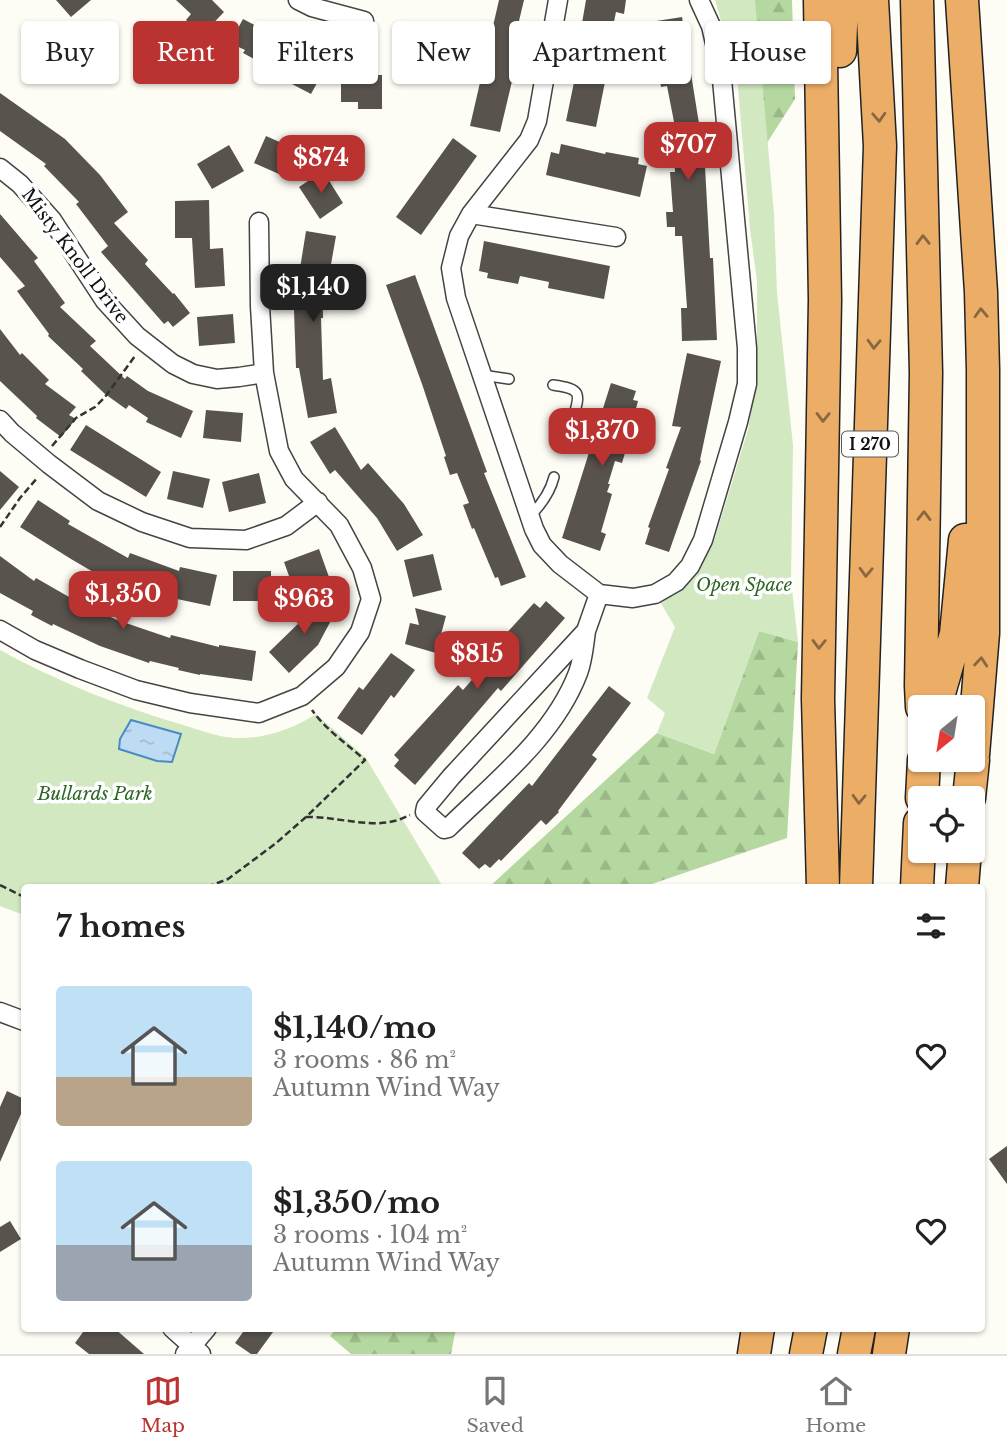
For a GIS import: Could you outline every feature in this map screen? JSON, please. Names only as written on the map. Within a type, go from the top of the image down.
[{"type":"highway","name":"I 270","points":[[806,884],[818,699],[825,300],[820,0]]},
{"type":"highway","points":[[825,300],[842,0]]},
{"type":"highway","name":"I 270","points":[[856,884],[880,146],[872,0]]},
{"type":"highway","points":[[917,0],[926,373],[921,695]]},
{"type":"highway","points":[[962,0],[981,292],[983,370],[983,634],[978,695]]},
{"type":"highway","points":[[938,695],[956,634],[983,370]]},
{"type":"highway","points":[[818,699],[822,884]]},
{"type":"highway","points":[[917,884],[918,863]]},
{"type":"highway","points":[[962,884],[964,863]]},
{"type":"highway","points":[[754,1354],[757,1332]]},
{"type":"highway","points":[[806,1354],[810,1332]]},
{"type":"highway","points":[[854,1354],[858,1332]]},
{"type":"highway","points":[[889,1354],[892,1332]]},
{"type":"street","points":[[298,0],[312,8],[364,21]]},
{"type":"street","points":[[558,0],[537,121],[529,140],[471,214],[459,236],[452,268],[456,298],[542,545],[599,594],[633,598],[655,594],[676,582],[690,566],[703,540],[747,384],[747,348],[720,69],[711,26],[699,0]]},
{"type":"street","name":"Misty Knoll Drive","points":[[0,168],[20,184],[52,220],[105,301],[137,336],[173,364],[192,374],[217,379],[264,373]]},
{"type":"street","points":[[471,214],[616,237]]},
{"type":"street","points":[[0,630],[36,650],[136,690],[190,703],[259,713],[302,696],[337,667],[360,632],[371,599],[362,568],[339,525],[294,479],[279,451],[264,373],[259,222]]},
{"type":"street","points":[[0,420],[12,433],[98,501],[142,522],[190,538],[246,540],[286,526],[318,502]]},
{"type":"street","points":[[586,631],[426,807],[425,812],[444,830],[529,750],[557,715],[578,673],[586,631],[599,594]]},
{"type":"street","points":[[0,1012],[21,1020]]},
{"type":"street","points":[[176,1332],[193,1351],[205,1332]]},
{"type":"lane","points":[[482,375],[509,379]]},
{"type":"lane","points":[[553,385],[571,388],[577,393],[573,418]]},
{"type":"lane","points":[[530,516],[552,487],[554,477]]},
{"type":"path","points":[[0,527],[76,418],[95,407],[105,397],[145,342]]},
{"type":"path","points":[[215,884],[228,879],[275,844],[365,760],[318,718],[311,708]]},
{"type":"path","points":[[306,817],[392,822],[413,814]]},
{"type":"path","points":[[0,885],[21,896]]},
{"type":"green space","name":"Open Space","points":[[715,0],[755,0],[757,21],[721,21]]},
{"type":"green space","points":[[725,0],[792,0],[793,21],[729,21]]},
{"type":"green space","name":"Open Space","points":[[738,84],[762,84],[774,214],[777,292],[793,445],[791,581],[798,642],[759,631],[714,754],[657,733],[665,713],[647,698],[675,627],[659,600],[674,595],[700,569],[715,538],[748,430],[757,374],[757,281]]},
{"type":"green space","points":[[740,84],[795,84],[795,99],[751,168]]},
{"type":"green space","points":[[759,631],[798,642],[787,838],[652,884],[492,884],[657,733],[714,754]]},
{"type":"green space","name":"Bullards Park","points":[[0,650],[44,673],[112,701],[222,736],[246,738],[267,735],[297,725],[316,714],[366,758],[441,884],[21,884],[21,914],[0,906]]},
{"type":"green space","points":[[334,1332],[455,1332],[451,1354],[351,1354],[330,1336]]},
{"type":"water","points":[[131,720],[181,734],[172,762],[157,761],[119,749],[120,739]]},
{"type":"building","points":[[56,0],[91,0],[71,17]]},
{"type":"building","points":[[176,0],[212,0],[224,12],[215,21],[187,21],[191,14]]},
{"type":"building","points":[[499,0],[524,0],[519,21],[509,21],[509,84],[511,84],[500,132],[470,126],[480,84],[495,84],[494,21]]},
{"type":"building","points":[[586,0],[626,0],[624,14],[616,12],[614,21],[582,21]]},
{"type":"building","points":[[682,17],[683,21],[656,21]]},
{"type":"building","points":[[243,19],[253,24],[253,58],[239,47],[239,26]]},
{"type":"building","points":[[691,74],[700,130],[703,130],[717,340],[682,341],[681,308],[687,308],[682,236],[675,236],[675,227],[667,227],[666,212],[673,212],[670,172],[675,172],[675,127],[667,86],[661,87],[660,84],[691,84]]},
{"type":"building","points":[[378,75],[382,75],[382,109],[358,109],[358,102],[341,102],[341,84],[378,84]]},
{"type":"building","points":[[292,84],[316,84],[311,94]]},
{"type":"building","points":[[574,84],[605,84],[596,127],[566,121]]},
{"type":"building","points":[[0,93],[65,139],[100,175],[128,212],[114,223],[148,260],[145,264],[190,313],[173,327],[168,321],[164,324],[101,252],[108,246],[76,204],[79,202],[44,166],[46,164],[0,131]]},
{"type":"building","points":[[266,136],[300,151],[288,178],[254,163]]},
{"type":"building","points":[[453,138],[477,156],[421,235],[396,217]]},
{"type":"building","points":[[561,144],[639,158],[638,164],[647,166],[640,197],[546,175],[551,152],[559,154]]},
{"type":"building","points":[[229,145],[244,171],[212,189],[197,164]]},
{"type":"building","points":[[323,171],[343,203],[320,219],[299,187]]},
{"type":"building","points":[[209,200],[210,249],[223,248],[225,286],[195,288],[192,238],[175,238],[175,201]]},
{"type":"building","points":[[0,214],[38,258],[34,261],[65,303],[60,307],[96,341],[90,346],[125,379],[127,376],[148,391],[193,411],[181,438],[146,422],[148,418],[129,405],[126,409],[105,394],[48,336],[17,291],[25,286],[0,257]]},
{"type":"building","points":[[306,231],[336,236],[330,270],[322,269],[321,318],[323,380],[331,378],[337,413],[308,418],[299,368],[296,368],[293,281],[298,281]]},
{"type":"building","points":[[484,241],[610,266],[604,299],[548,288],[549,282],[520,276],[518,284],[487,278],[488,273],[479,271]]},
{"type":"building","points":[[415,275],[487,472],[484,473],[526,577],[501,586],[474,528],[472,529],[463,505],[469,503],[457,473],[450,475],[422,384],[386,285]]},
{"type":"building","points":[[233,314],[235,343],[199,346],[197,317]]},
{"type":"building","points":[[0,329],[20,355],[22,353],[49,380],[45,384],[76,407],[69,415],[76,419],[61,437],[36,418],[37,416],[0,381]]},
{"type":"building","points":[[687,353],[721,361],[701,461],[669,552],[645,544],[650,528],[648,527],[669,469],[666,468],[681,427],[672,426]]},
{"type":"building","points":[[611,383],[636,391],[633,400],[638,401],[634,424],[639,426],[633,444],[628,443],[622,463],[615,461],[607,492],[612,494],[601,532],[606,534],[600,551],[562,538]]},
{"type":"building","points":[[206,410],[243,413],[241,442],[203,438]]},
{"type":"building","points":[[86,425],[161,472],[146,497],[70,450]]},
{"type":"building","points":[[335,427],[361,470],[368,463],[404,504],[423,535],[397,551],[377,518],[335,470],[330,474],[310,442]]},
{"type":"building","points":[[0,471],[19,487],[0,510]]},
{"type":"building","points":[[173,471],[210,479],[203,508],[167,499]]},
{"type":"building","points":[[259,473],[266,503],[229,512],[222,482]]},
{"type":"building","points":[[38,500],[70,521],[68,524],[128,558],[130,553],[179,571],[180,567],[217,575],[210,606],[158,595],[100,576],[71,559],[20,527]]},
{"type":"building","points":[[319,549],[329,577],[294,590],[284,562]]},
{"type":"building","points":[[433,554],[442,590],[413,597],[404,560]]},
{"type":"building","points":[[0,556],[34,581],[36,578],[117,620],[170,638],[171,635],[219,647],[256,651],[252,681],[200,675],[150,661],[149,663],[100,646],[53,624],[52,626],[31,615],[33,611],[0,593]]},
{"type":"building","points":[[233,571],[271,571],[271,601],[233,601]]},
{"type":"building","points":[[314,598],[337,609],[318,645],[289,673],[269,652],[303,619]]},
{"type":"building","points":[[546,601],[565,618],[501,691],[498,688],[415,785],[394,766],[399,760],[394,755],[458,685],[463,690],[485,665],[481,661],[534,603],[540,608]]},
{"type":"building","points":[[415,608],[446,616],[436,653],[405,644],[410,623],[419,625]]},
{"type":"building","points":[[391,653],[415,670],[394,698],[391,695],[362,735],[337,718],[359,687],[363,690]]},
{"type":"building","points":[[609,686],[631,703],[592,755],[597,759],[559,812],[546,825],[541,820],[501,861],[499,859],[490,868],[485,864],[479,869],[462,853],[529,783],[532,786]]},
{"type":"building","points":[[7,1091],[21,1098],[21,1114],[0,1162],[0,1107]]},
{"type":"building","points":[[1007,1146],[1007,1184],[989,1159]]},
{"type":"building","points":[[10,1221],[21,1239],[0,1252],[0,1227]]},
{"type":"building","points":[[83,1332],[119,1332],[144,1354],[89,1354],[75,1343]]},
{"type":"building","points":[[243,1332],[273,1332],[257,1354],[251,1354],[235,1343]]}]
